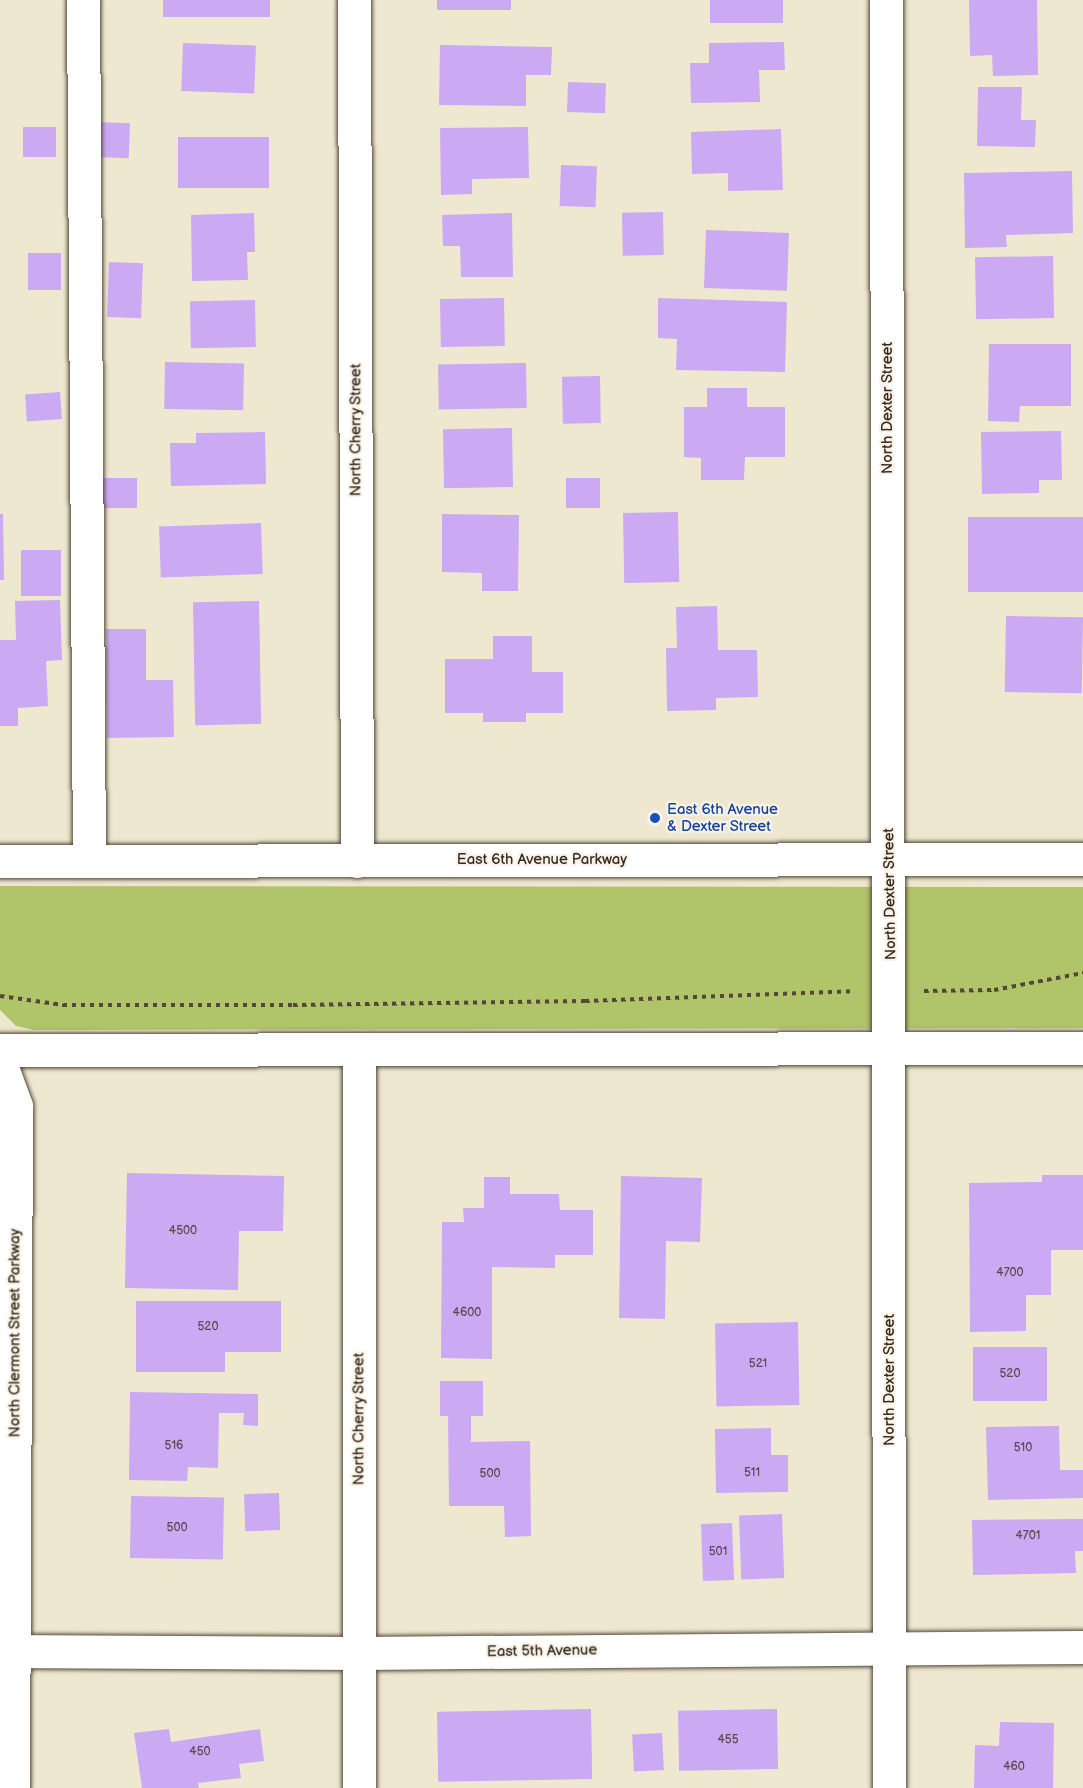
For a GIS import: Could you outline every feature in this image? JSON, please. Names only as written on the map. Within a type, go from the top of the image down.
[{"type":"street","points":[[83,0],[89,861]]},
{"type":"street","name":"North Cherry Street","points":[[354,0],[357,861]]},
{"type":"street","name":"North Dexter Street","points":[[886,0],[891,990],[889,1788]]},
{"type":"street","name":"East 6th Avenue Parkway","points":[[0,861],[1083,859]]},
{"type":"street","points":[[0,1050],[1083,1048]]},
{"type":"street","name":"North Cherry Street","points":[[358,1050],[359,1788]]},
{"type":"street","name":"North Clermont Street Parkway","points":[[0,1062],[16,1106],[6,1651],[13,1788]]},
{"type":"street","name":"East 5th Avenue","points":[[6,1651],[360,1653],[1083,1647]]},
{"type":"path","points":[[0,996],[63,1005],[466,1003],[891,990],[994,990],[1083,973]]},
{"type":"green space","points":[[0,886],[1083,887],[1083,1028],[34,1030],[16,1026],[0,1010]]},
{"type":"building","points":[[163,0],[270,0],[270,17],[163,17]]},
{"type":"building","points":[[437,0],[511,0],[511,10],[437,10]]},
{"type":"building","points":[[710,0],[783,0],[783,23],[710,23]]},
{"type":"building","points":[[969,0],[1037,0],[1038,75],[993,76],[992,55],[970,56]]},
{"type":"building","points":[[784,42],[785,70],[759,70],[760,102],[691,103],[690,63],[709,63],[709,43]]},
{"type":"building","points":[[183,43],[256,46],[254,94],[181,91]]},
{"type":"building","points":[[440,45],[552,47],[551,75],[526,75],[526,106],[439,105]]},
{"type":"building","points":[[568,82],[606,83],[605,113],[567,112]]},
{"type":"building","points":[[978,87],[1022,87],[1021,120],[1036,120],[1035,147],[977,146]]},
{"type":"building","points":[[97,122],[130,123],[129,158],[96,157]]},
{"type":"building","points":[[23,127],[56,127],[56,157],[23,157]]},
{"type":"building","points":[[528,127],[529,178],[472,179],[472,194],[441,195],[440,128]]},
{"type":"building","points":[[781,129],[783,190],[728,191],[728,173],[692,174],[691,132]]},
{"type":"building","points":[[178,137],[269,137],[269,188],[178,188]]},
{"type":"building","points":[[561,165],[597,166],[596,207],[560,206]]},
{"type":"building","points":[[1072,171],[1073,233],[1006,235],[1007,247],[965,248],[964,173]]},
{"type":"building","points":[[663,212],[664,255],[623,256],[622,213]]},
{"type":"building","points":[[254,213],[255,252],[247,252],[248,280],[192,281],[191,215]]},
{"type":"building","points":[[512,213],[513,277],[461,277],[460,246],[443,246],[442,215]]},
{"type":"building","points":[[706,230],[789,233],[787,291],[704,288]]},
{"type":"building","points":[[28,253],[61,253],[61,290],[28,290]]},
{"type":"building","points":[[1053,256],[1054,318],[976,319],[975,257]]},
{"type":"building","points":[[109,262],[143,263],[141,318],[107,317]]},
{"type":"building","points":[[504,298],[505,346],[441,347],[440,299]]},
{"type":"building","points":[[658,298],[787,302],[785,372],[676,370],[677,339],[658,338]]},
{"type":"building","points":[[255,300],[256,347],[191,348],[190,301]]},
{"type":"building","points":[[989,344],[1071,344],[1071,406],[1020,406],[1019,422],[988,421]]},
{"type":"building","points":[[165,362],[244,363],[243,410],[164,409]]},
{"type":"building","points":[[526,363],[527,408],[439,410],[438,365]]},
{"type":"building","points":[[600,376],[601,423],[563,424],[562,377]]},
{"type":"building","points":[[707,388],[747,388],[747,407],[785,407],[785,457],[745,457],[744,480],[701,480],[701,458],[684,457],[684,407],[707,407]]},
{"type":"building","points":[[60,392],[62,419],[27,421],[25,394]]},
{"type":"building","points":[[512,428],[513,487],[444,488],[443,429]]},
{"type":"building","points":[[1061,431],[1062,480],[1039,480],[1039,493],[982,494],[981,432]]},
{"type":"building","points":[[265,432],[266,484],[171,486],[170,443],[196,443],[196,433]]},
{"type":"building","points":[[101,478],[137,478],[137,508],[101,508]]},
{"type":"building","points":[[566,478],[600,478],[600,508],[566,508]]},
{"type":"building","points":[[678,512],[679,582],[624,583],[623,513]]},
{"type":"building","points":[[0,514],[3,514],[4,580],[0,580]]},
{"type":"building","points":[[442,514],[519,515],[518,591],[482,591],[482,573],[442,572]]},
{"type":"building","points":[[968,517],[1083,517],[1083,592],[968,592]]},
{"type":"building","points":[[261,523],[263,574],[161,578],[159,527]]},
{"type":"building","points":[[21,550],[61,550],[61,596],[21,596]]},
{"type":"building","points":[[60,600],[62,660],[46,661],[48,706],[18,708],[18,726],[0,726],[0,640],[16,640],[15,601]]},
{"type":"building","points":[[259,601],[261,724],[195,725],[193,602]]},
{"type":"building","points":[[717,606],[718,650],[757,650],[758,697],[716,698],[716,710],[667,711],[666,648],[677,648],[676,607]]},
{"type":"building","points":[[1006,616],[1083,617],[1082,693],[1005,692]]},
{"type":"building","points":[[106,629],[146,629],[146,680],[173,680],[174,737],[107,738]]},
{"type":"building","points":[[493,636],[532,636],[532,672],[563,672],[563,713],[526,713],[526,722],[483,722],[483,713],[445,713],[445,659],[493,659]]},
{"type":"building","points":[[127,1173],[284,1176],[283,1231],[239,1231],[238,1290],[125,1288]]},
{"type":"building","points":[[1042,1175],[1083,1175],[1083,1250],[1051,1250],[1051,1295],[1026,1295],[1026,1331],[970,1332],[969,1183],[1042,1182]]},
{"type":"building","points":[[621,1176],[702,1178],[700,1242],[666,1241],[665,1319],[619,1318]]},
{"type":"building","points":[[484,1177],[510,1177],[510,1194],[559,1194],[560,1210],[593,1210],[593,1255],[555,1255],[555,1268],[492,1267],[492,1359],[441,1358],[442,1222],[464,1222],[463,1208],[484,1208]]},
{"type":"building","points":[[136,1301],[281,1301],[281,1352],[225,1352],[225,1372],[136,1372]]},
{"type":"building","points":[[798,1322],[799,1405],[716,1406],[715,1323]]},
{"type":"building","points":[[973,1347],[1047,1347],[1047,1401],[973,1401]]},
{"type":"building","points":[[440,1381],[483,1381],[483,1416],[471,1416],[471,1442],[530,1441],[531,1536],[505,1537],[504,1506],[449,1506],[448,1416],[440,1416]]},
{"type":"building","points":[[130,1392],[258,1394],[258,1426],[243,1425],[244,1413],[219,1413],[218,1468],[188,1467],[187,1481],[129,1480]]},
{"type":"building","points":[[1059,1426],[1060,1470],[1083,1470],[1083,1498],[988,1500],[986,1427]]},
{"type":"building","points":[[771,1428],[771,1455],[788,1455],[788,1492],[716,1493],[715,1429]]},
{"type":"building","points":[[279,1493],[280,1530],[245,1531],[244,1494]]},
{"type":"building","points":[[131,1496],[224,1498],[223,1560],[130,1558]]},
{"type":"building","points":[[782,1514],[784,1578],[741,1579],[739,1516]]},
{"type":"building","points":[[1083,1519],[1083,1551],[1075,1551],[1076,1573],[973,1575],[972,1520]]},
{"type":"building","points":[[732,1523],[734,1580],[703,1581],[701,1524]]},
{"type":"building","points":[[591,1709],[592,1779],[438,1782],[437,1712]]},
{"type":"building","points":[[777,1709],[778,1769],[679,1771],[678,1711]]},
{"type":"building","points":[[1000,1722],[1054,1723],[1053,1788],[974,1788],[975,1745],[999,1746]]},
{"type":"building","points":[[169,1729],[171,1742],[260,1729],[264,1761],[239,1764],[241,1778],[198,1783],[199,1788],[142,1788],[134,1733]]},
{"type":"building","points":[[662,1733],[664,1770],[634,1772],[632,1735]]},
{"type":"place","name":"East 6th Avenue & Dexter Street","points":[[655,818]]}]
